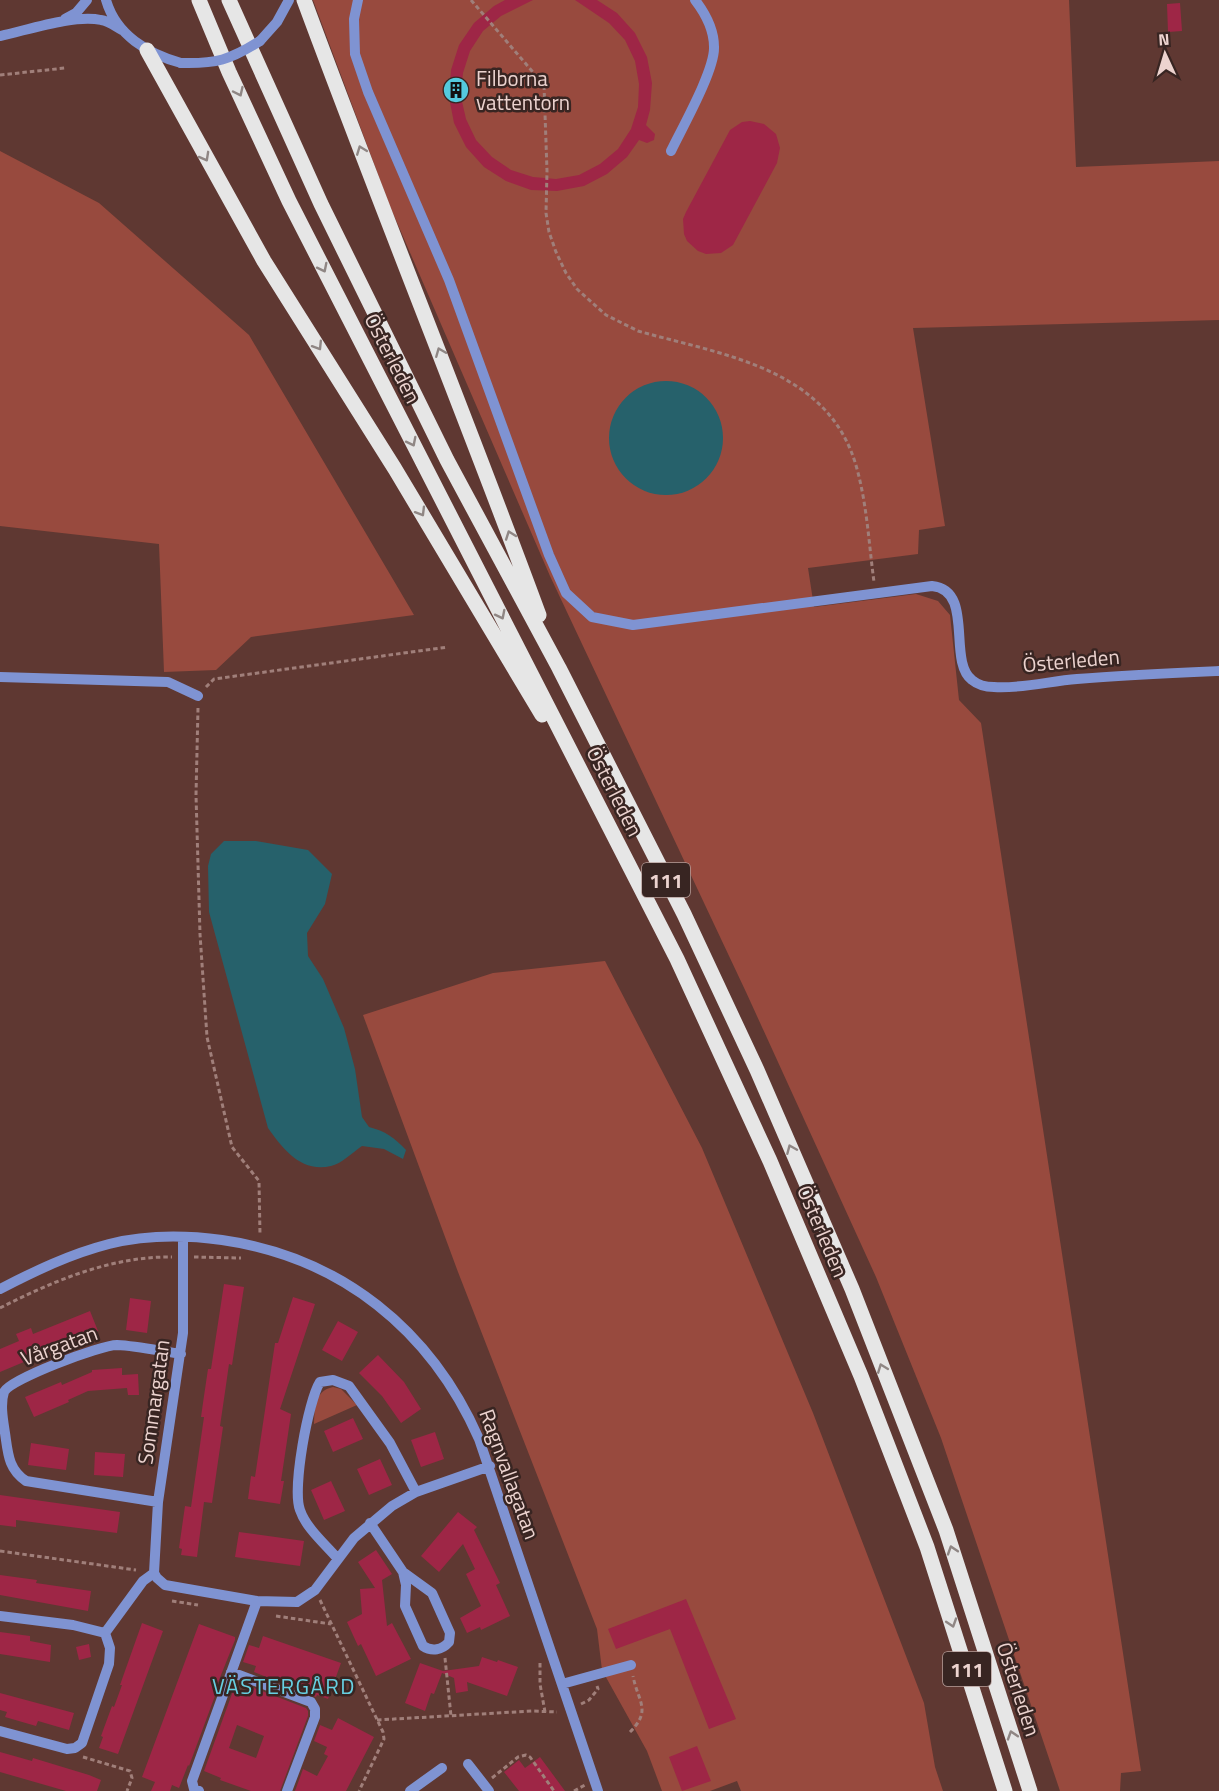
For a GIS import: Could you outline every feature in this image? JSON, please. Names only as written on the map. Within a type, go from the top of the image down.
[{"type":"main road","name":"Österleden","points":[[199,0],[229,72],[289,201],[677,959],[770,1161],[861,1376],[927,1547],[1005,1791]]},
{"type":"main road","name":"Österleden","points":[[229,0],[321,204],[447,460],[559,668],[684,914],[757,1070],[852,1289],[946,1530],[1030,1791]]},
{"type":"main road","points":[[304,0],[381,205],[495,495],[559,668]]},
{"type":"main road","points":[[147,50],[264,261],[395,470],[528,694],[596,800]]},
{"type":"street","points":[[60,23],[76,13],[87,0]]},
{"type":"street","points":[[106,0],[122,30]]},
{"type":"street","points":[[0,36],[60,23],[88,19],[103,20],[122,30],[147,50],[163,58],[181,63],[209,63],[236,56],[260,41],[278,22],[289,0]]},
{"type":"street","name":"Österleden","points":[[358,0],[354,19],[355,54],[368,92],[449,280],[549,555],[566,593],[592,617],[633,625],[932,586],[949,593],[957,614],[965,670],[971,679],[984,686],[1002,687],[1078,679],[1219,670]]},
{"type":"street","points":[[671,151],[702,86],[714,48],[705,13],[695,0]]},
{"type":"street","points":[[0,676],[168,682],[198,696]]},
{"type":"street","name":"Ragnvallagatan","points":[[0,1289],[48,1265],[110,1244],[144,1238],[183,1237],[260,1247],[299,1259],[345,1282],[389,1314],[425,1349],[467,1412],[490,1466],[598,1791]]},
{"type":"street","name":"Sommargatan","points":[[154,1573],[158,1502],[183,1333],[183,1237]]},
{"type":"street","name":"Vårgatan","points":[[158,1502],[26,1481],[16,1474],[10,1463],[1,1408],[4,1391],[16,1381],[94,1349],[116,1345],[181,1354]]},
{"type":"street","points":[[338,1558],[309,1526],[300,1511],[297,1494],[310,1407],[314,1392],[320,1382],[333,1380],[349,1386],[390,1443],[416,1492]]},
{"type":"street","points":[[105,1633],[143,1581],[154,1573],[161,1582],[171,1587],[257,1601],[297,1602],[310,1595],[338,1558],[370,1523],[392,1506],[416,1492],[490,1466]]},
{"type":"street","points":[[370,1523],[403,1572],[432,1593],[450,1633],[449,1642],[444,1646],[432,1650],[423,1646],[405,1606],[406,1585],[403,1572]]},
{"type":"street","points":[[199,1791],[194,1788],[192,1781],[257,1601]]},
{"type":"street","points":[[0,1616],[73,1625],[105,1633]]},
{"type":"street","points":[[0,1731],[67,1749],[75,1748],[82,1743],[109,1665],[110,1648],[105,1633]]},
{"type":"street","points":[[562,1684],[631,1665]]},
{"type":"street","points":[[231,1672],[312,1702],[315,1717],[287,1791]]},
{"type":"street","points":[[468,1764],[486,1788]]},
{"type":"street","points":[[410,1791],[442,1768]]},
{"type":"path","points":[[471,0],[544,85],[546,213],[549,232],[561,262],[577,289],[606,315],[638,331],[757,364],[794,384],[813,398],[841,432],[852,453],[857,470],[875,593]]},
{"type":"path","points":[[0,75],[65,68]]},
{"type":"path","points":[[260,1247],[259,1181],[232,1147],[207,1037],[200,934],[196,795],[198,696],[214,679],[448,647]]},
{"type":"path","points":[[0,1551],[154,1573]]},
{"type":"path","points":[[310,1595],[320,1599],[384,1739],[359,1791]]},
{"type":"path","points":[[444,1646],[451,1716]]},
{"type":"path","points":[[630,1732],[640,1722],[643,1712],[631,1665]]},
{"type":"path","points":[[377,1720],[532,1711],[553,1712],[570,1709],[589,1700],[598,1689],[596,1675]]},
{"type":"path","points":[[75,1748],[83,1757],[130,1771],[132,1778],[127,1791]]},
{"type":"path","points":[[486,1788],[518,1757],[526,1755],[530,1757],[554,1791]]},
{"type":"shaded area","points":[[313,0],[1069,0],[1076,167],[1219,161],[1219,320],[913,328],[945,526],[919,530],[918,554],[808,568],[814,607],[916,594],[938,601],[950,615],[959,700],[981,723],[1141,1771],[1121,1773],[1120,1791],[1060,1791],[941,1438],[876,1277],[746,992],[550,576],[389,204]]},
{"type":"shaded area","points":[[0,151],[99,203],[249,335],[414,615],[251,637],[216,670],[164,672],[159,544],[0,526]]},
{"type":"shaded area","points":[[605,961],[702,1148],[813,1413],[924,1703],[935,1767],[943,1791],[741,1791],[737,1781],[710,1791],[662,1791],[647,1751],[602,1670],[597,1629],[458,1272],[363,1015],[493,973]]},
{"type":"shaded area","points":[[333,1387],[341,1389],[357,1405],[314,1424],[315,1406],[319,1396]]},
{"type":"water","points":[[666,381],[688,385],[706,398],[719,416],[723,438],[719,460],[706,478],[688,491],[666,495],[644,491],[626,478],[613,460],[609,438],[613,416],[626,398],[644,385]]},
{"type":"water","points":[[224,841],[256,841],[308,850],[332,874],[325,904],[307,933],[308,956],[323,979],[344,1028],[355,1069],[362,1117],[369,1127],[385,1133],[406,1150],[403,1159],[384,1149],[362,1146],[335,1165],[311,1166],[294,1158],[268,1128],[209,912],[208,866],[211,854]]},
{"type":"building","name":"Filborna vattentorn","points":[[505,0],[533,0],[501,16],[483,31],[470,51],[463,73],[461,97],[466,119],[476,140],[492,157],[511,170],[533,177],[556,179],[579,175],[600,164],[618,149],[631,129],[638,107],[639,84],[635,61],[625,40],[609,23],[575,0],[597,0],[617,13],[635,33],[647,57],[652,83],[650,110],[646,125],[655,134],[654,140],[647,143],[639,140],[627,157],[607,174],[584,186],[557,191],[531,190],[506,181],[484,167],[466,147],[454,123],[449,97],[451,70],[459,45],[474,23]]},
{"type":"building","points":[[1180,3],[1182,31],[1168,32],[1167,4]]},
{"type":"building","points":[[742,122],[764,124],[776,134],[780,148],[777,163],[733,245],[721,253],[706,254],[698,251],[687,241],[683,219],[730,130]]},
{"type":"building","points":[[224,1284],[244,1287],[232,1365],[229,1364],[212,1503],[204,1502],[197,1557],[181,1555],[182,1549],[179,1548],[185,1506],[191,1507],[204,1417],[201,1417],[204,1396],[208,1369],[211,1369]]},
{"type":"building","points":[[293,1297],[315,1304],[280,1409],[291,1414],[280,1504],[248,1499],[251,1476],[255,1477],[275,1343],[278,1343]]},
{"type":"building","points":[[130,1298],[151,1301],[147,1333],[126,1330]]},
{"type":"building","points":[[90,1311],[98,1331],[0,1372],[0,1349],[19,1341],[16,1334],[31,1328],[33,1334]]},
{"type":"building","points":[[338,1321],[358,1332],[342,1361],[322,1350]]},
{"type":"building","points":[[378,1355],[404,1382],[421,1409],[401,1423],[382,1396],[359,1373]]},
{"type":"building","points":[[122,1368],[122,1375],[138,1374],[139,1395],[128,1395],[127,1388],[88,1391],[34,1417],[25,1397],[61,1382],[62,1385],[92,1370]]},
{"type":"building","points":[[353,1418],[363,1439],[333,1452],[324,1431]]},
{"type":"building","points":[[435,1432],[444,1459],[421,1467],[411,1440]]},
{"type":"building","points":[[31,1443],[69,1449],[66,1470],[28,1465]]},
{"type":"building","points":[[95,1452],[125,1454],[123,1477],[94,1475]]},
{"type":"building","points":[[380,1459],[392,1485],[369,1495],[357,1469]]},
{"type":"building","points":[[331,1481],[345,1511],[324,1520],[311,1490]]},
{"type":"building","points":[[0,1495],[120,1512],[117,1533],[16,1520],[16,1527],[0,1525]]},
{"type":"building","points":[[458,1512],[477,1527],[474,1530],[500,1583],[496,1585],[510,1616],[481,1630],[480,1627],[467,1633],[460,1618],[481,1606],[466,1574],[475,1569],[463,1544],[439,1572],[421,1556]]},
{"type":"building","points":[[239,1532],[304,1541],[300,1566],[235,1557]]},
{"type":"building","points":[[376,1550],[392,1574],[382,1580],[387,1626],[392,1623],[411,1659],[376,1676],[361,1644],[358,1646],[347,1622],[362,1614],[360,1589],[375,1588],[358,1562]]},
{"type":"building","points":[[0,1575],[91,1591],[88,1611],[0,1595]]},
{"type":"building","points":[[686,1599],[736,1719],[709,1729],[670,1629],[616,1649],[608,1629]]},
{"type":"building","points":[[142,1623],[163,1631],[118,1754],[99,1748],[103,1737],[101,1736],[122,1685],[120,1685]]},
{"type":"building","points":[[199,1624],[235,1637],[235,1640],[179,1788],[172,1785],[170,1791],[151,1791],[155,1782],[142,1777]]},
{"type":"building","points":[[0,1632],[30,1636],[30,1641],[51,1645],[50,1662],[0,1654]]},
{"type":"building","points":[[263,1636],[341,1663],[328,1699],[317,1695],[316,1697],[254,1672],[256,1666],[243,1662],[249,1645],[259,1648]]},
{"type":"building","points":[[89,1644],[91,1657],[79,1660],[76,1647]]},
{"type":"building","points":[[482,1657],[518,1667],[507,1696],[467,1682],[468,1691],[456,1693],[454,1678],[442,1673],[434,1694],[431,1693],[425,1711],[405,1703],[420,1663],[443,1671],[479,1666]]},
{"type":"building","points":[[254,1688],[306,1708],[308,1711],[280,1791],[251,1791],[220,1780],[221,1778],[204,1771],[233,1691],[250,1697]],"holes":[[[237,1725],[264,1736],[256,1758],[229,1748]]]},
{"type":"building","points":[[0,1693],[74,1713],[69,1730],[38,1721],[36,1726],[5,1717],[7,1712],[0,1710]]},
{"type":"building","points":[[338,1718],[374,1737],[346,1791],[295,1791],[303,1769],[317,1776],[328,1756],[324,1754],[327,1747],[314,1741],[320,1725],[332,1730]]},
{"type":"building","points":[[697,1746],[711,1781],[682,1791],[669,1757]]},
{"type":"building","points":[[0,1752],[32,1761],[33,1758],[101,1780],[97,1791],[66,1791],[0,1772]]},
{"type":"building","points":[[540,1757],[565,1791],[519,1791],[504,1772],[519,1760],[525,1768]]},
{"type":"place","name":"Filborna vattentorn","points":[[456,90]]},
{"type":"district","name":"VÄSTERGÅRD","points":[[284,1686]]}]
